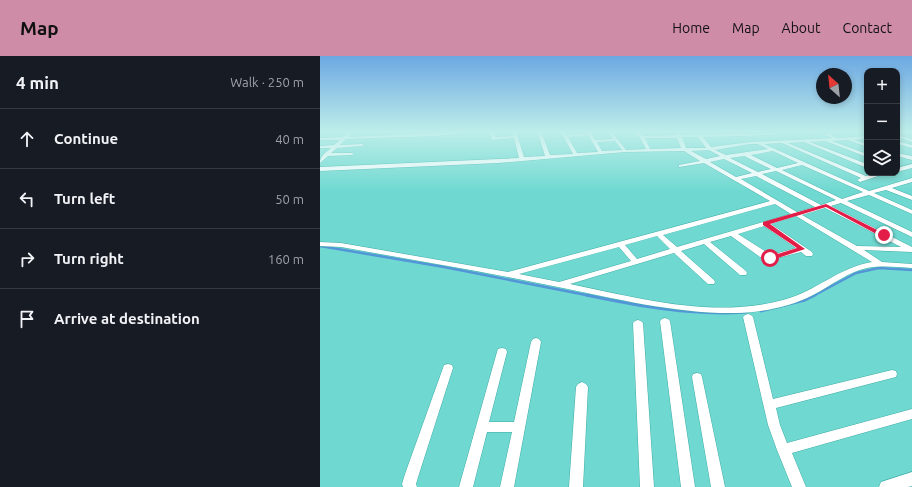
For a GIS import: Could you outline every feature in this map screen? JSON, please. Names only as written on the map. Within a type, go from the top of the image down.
[{"type":"street","points":[[320,161],[331,151]]},
{"type":"street","points":[[519,151],[522,159]]},
{"type":"street","points":[[546,151],[548,156]]},
{"type":"street","points":[[574,151],[576,155]]},
{"type":"street","points":[[320,169],[392,167],[624,151]]},
{"type":"street","points":[[688,151],[880,264]]},
{"type":"street","points":[[716,151],[798,196],[884,235],[912,250]]},
{"type":"street","points":[[681,166],[765,151]]},
{"type":"street","points":[[776,151],[912,212]]},
{"type":"street","points":[[804,151],[865,178]]},
{"type":"street","points":[[830,151],[864,165]]},
{"type":"street","points":[[854,151],[864,155]]},
{"type":"street","points":[[320,155],[352,154]]},
{"type":"street","points":[[745,154],[912,235]]},
{"type":"street","points":[[900,155],[912,158]]},
{"type":"street","points":[[735,179],[803,163]]},
{"type":"street","points":[[900,169],[912,166]]},
{"type":"street","points":[[848,183],[873,176]]},
{"type":"street","points":[[558,284],[912,180]]},
{"type":"street","points":[[887,188],[912,198]]},
{"type":"street","points":[[798,196],[820,190]]},
{"type":"street","points":[[508,275],[775,202]]},
{"type":"street","points":[[765,223],[809,254]]},
{"type":"street","points":[[884,235],[900,229]]},
{"type":"street","points":[[732,233],[770,258],[802,249]]},
{"type":"street","points":[[658,234],[711,282]]},
{"type":"street","points":[[705,241],[743,273]]},
{"type":"street","points":[[320,244],[340,245],[558,284],[648,304],[693,309],[731,310],[773,306],[788,302],[807,294],[858,268],[880,264],[912,266]]},
{"type":"street","points":[[621,245],[636,261]]},
{"type":"street","points":[[855,248],[912,250]]},
{"type":"street","points":[[748,317],[769,405],[784,450],[799,487]]},
{"type":"street","points":[[665,321],[688,487]]},
{"type":"street","points":[[638,323],[646,487]]},
{"type":"street","points":[[507,487],[536,342]]},
{"type":"street","points":[[466,487],[502,352]]},
{"type":"street","points":[[410,487],[409,484],[412,474],[448,368]]},
{"type":"street","points":[[769,405],[892,374]]},
{"type":"street","points":[[697,377],[718,487]]},
{"type":"street","points":[[576,487],[582,387]]},
{"type":"street","points":[[784,450],[912,414]]},
{"type":"street","points":[[482,427],[518,428]]},
{"type":"street","points":[[886,487],[912,479]]},
{"type":"waterway","points":[[320,246],[444,267],[591,296]]},
{"type":"waterway","points":[[813,296],[856,273],[879,268],[912,270]]},
{"type":"waterway","points":[[586,295],[591,296]]},
{"type":"waterway","points":[[591,296],[665,309],[705,313],[746,312]]},
{"type":"waterway","points":[[761,311],[805,300],[813,296]]},
{"type":"route","points":[[770,258],[802,249],[765,223],[826,206],[884,235]]}]
